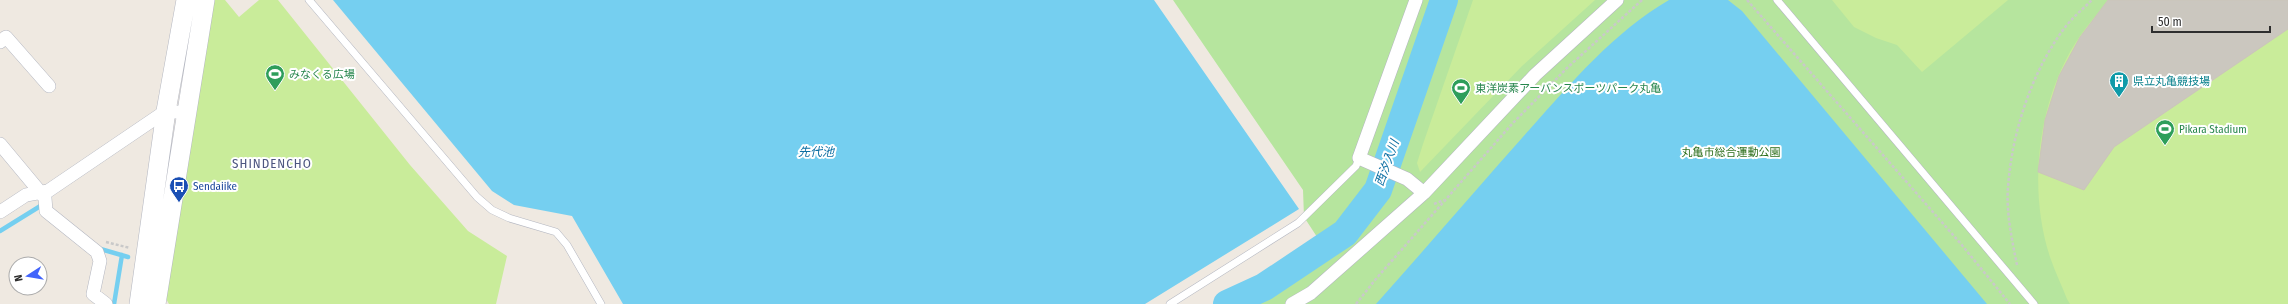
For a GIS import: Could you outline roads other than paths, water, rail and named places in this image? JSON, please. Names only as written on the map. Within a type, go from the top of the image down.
[{"type":"street","points":[[138,304],[166,111],[186,0]]},
{"type":"street","points":[[156,304],[205,0]]},
{"type":"street","points":[[1416,0],[1359,158],[1407,179],[1424,193]]},
{"type":"street","points":[[1292,304],[1317,288],[1424,193],[1536,75],[1617,0]]},
{"type":"street","points":[[0,42],[6,37],[49,86]]},
{"type":"street","points":[[43,201],[48,191],[166,111],[186,113]]},
{"type":"street","points":[[0,144],[43,201],[97,252],[100,261],[93,294],[106,304]]},
{"type":"street","points":[[2,207],[26,195],[43,201]]},
{"type":"lane","points":[[309,0],[477,197],[492,210],[510,218],[556,232],[567,245],[601,304]]},
{"type":"lane","points":[[1777,0],[2034,304]]},
{"type":"lane","points":[[1170,304],[1298,223],[1356,166],[1359,158]]},
{"type":"water","name":"先代池","points":[[333,0],[1154,0],[1299,209],[1145,304],[623,304],[572,216],[514,205],[492,191]]},
{"type":"water","points":[[1669,0],[1728,0],[1742,11],[1987,304],[1376,304],[1578,76],[1612,42],[1649,13]]},
{"type":"waterway","name":"西汐入川","points":[[1227,304],[1264,287],[1345,233],[1378,190],[1444,0]]},
{"type":"waterway","points":[[0,231],[42,205],[44,206]]},
{"type":"waterway","points":[[97,248],[128,257]]},
{"type":"waterway","points":[[114,304],[122,255]]},
{"type":"place","name":"みなくる広場","points":[[275,91]]},
{"type":"place","name":"県立丸亀競技場","points":[[2119,98]]},
{"type":"place","name":"東洋炭素アーバンスポーツパーク丸亀","points":[[1461,105]]},
{"type":"place","name":"Pikara Stadium","points":[[2165,146]]},
{"type":"place","name":"Sendaiike","points":[[179,203]]},
{"type":"district","name":"SHINDENCHO","points":[[272,163]]},
{"type":"park label","name":"丸亀市総合運動公園","points":[[1731,152]]}]
